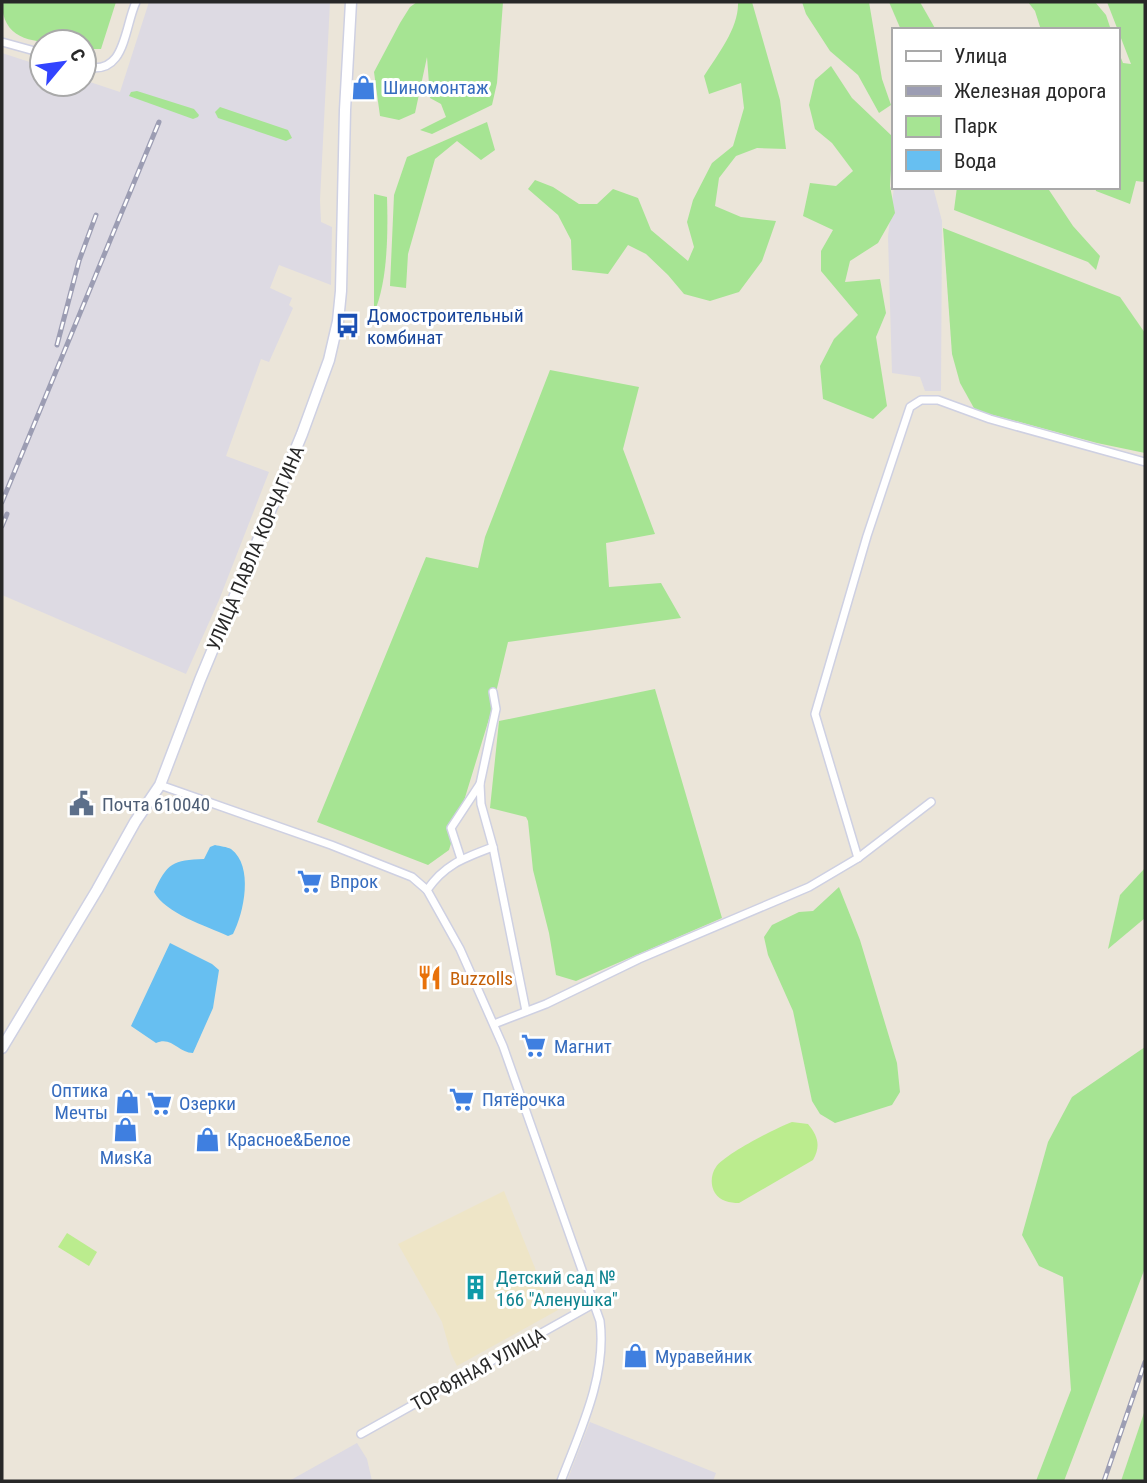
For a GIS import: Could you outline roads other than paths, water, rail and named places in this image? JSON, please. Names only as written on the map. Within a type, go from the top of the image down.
[{"type":"main road","name":"УЛИЦА ПАВЛА КОРЧАГИНА","points":[[2,1048],[135,821],[160,785],[200,680],[302,434],[335,340],[341,283],[345,110],[351,2]]},
{"type":"street","points":[[98,67],[110,64],[120,55],[136,2]]},
{"type":"street","points":[[2,41],[28,49]]},
{"type":"street","points":[[858,858],[815,714],[867,536],[909,407],[921,400],[938,400],[1014,426],[1145,462]]},
{"type":"street","points":[[493,692],[496,709],[480,784],[481,803],[493,848],[526,1011]]},
{"type":"street","points":[[461,859],[451,828],[480,784]]},
{"type":"street","points":[[160,785],[342,849],[412,877],[428,890],[460,949],[494,1024],[594,1303],[601,1339],[598,1371],[589,1405],[561,1481]]},
{"type":"street","points":[[494,1024],[639,959],[789,897],[858,858],[931,802]]},
{"type":"street","points":[[428,890],[438,875],[461,859],[493,848]]},
{"type":"street","name":"ТОРФЯНАЯ УЛИЦА","points":[[361,1434],[594,1303]]},
{"type":"water","points":[[215,845],[231,849],[243,866],[245,878],[241,914],[233,934],[228,936],[176,913],[159,900],[154,892],[172,865],[185,860],[204,859],[210,847]]},
{"type":"water","points":[[170,943],[219,970],[213,1008],[193,1053],[171,1043],[156,1043],[131,1026]]},
{"type":"railway","points":[[2,502],[159,122]]},
{"type":"railway","points":[[57,345],[79,261],[96,215]]},
{"type":"railway","points":[[2,526],[7,514]]},
{"type":"railway","points":[[1104,1481],[1145,1362]]},
{"type":"place","name":"Шиномонтаж","points":[[363,87]]},
{"type":"place","name":"Домостроительный комбинат","points":[[347,326]]},
{"type":"place","name":"Почта 610040","points":[[82,804]]},
{"type":"place","name":"Впрок","points":[[310,881]]},
{"type":"place","name":"Buzzolls","points":[[430,978]]},
{"type":"place","name":"Магнит","points":[[534,1046]]},
{"type":"place","name":"Пятёрочка","points":[[462,1099]]},
{"type":"place","name":"Оптика Мечты","points":[[128,1101]]},
{"type":"place","name":"Озерки","points":[[159,1103]]},
{"type":"place","name":"МиsКа","points":[[126,1129]]},
{"type":"place","name":"Красное&Белое","points":[[207,1139]]},
{"type":"place","name":"Детский сад № 166 \"Аленушка\"","points":[[476,1288]]},
{"type":"place","name":"Муравейник","points":[[635,1356]]}]
